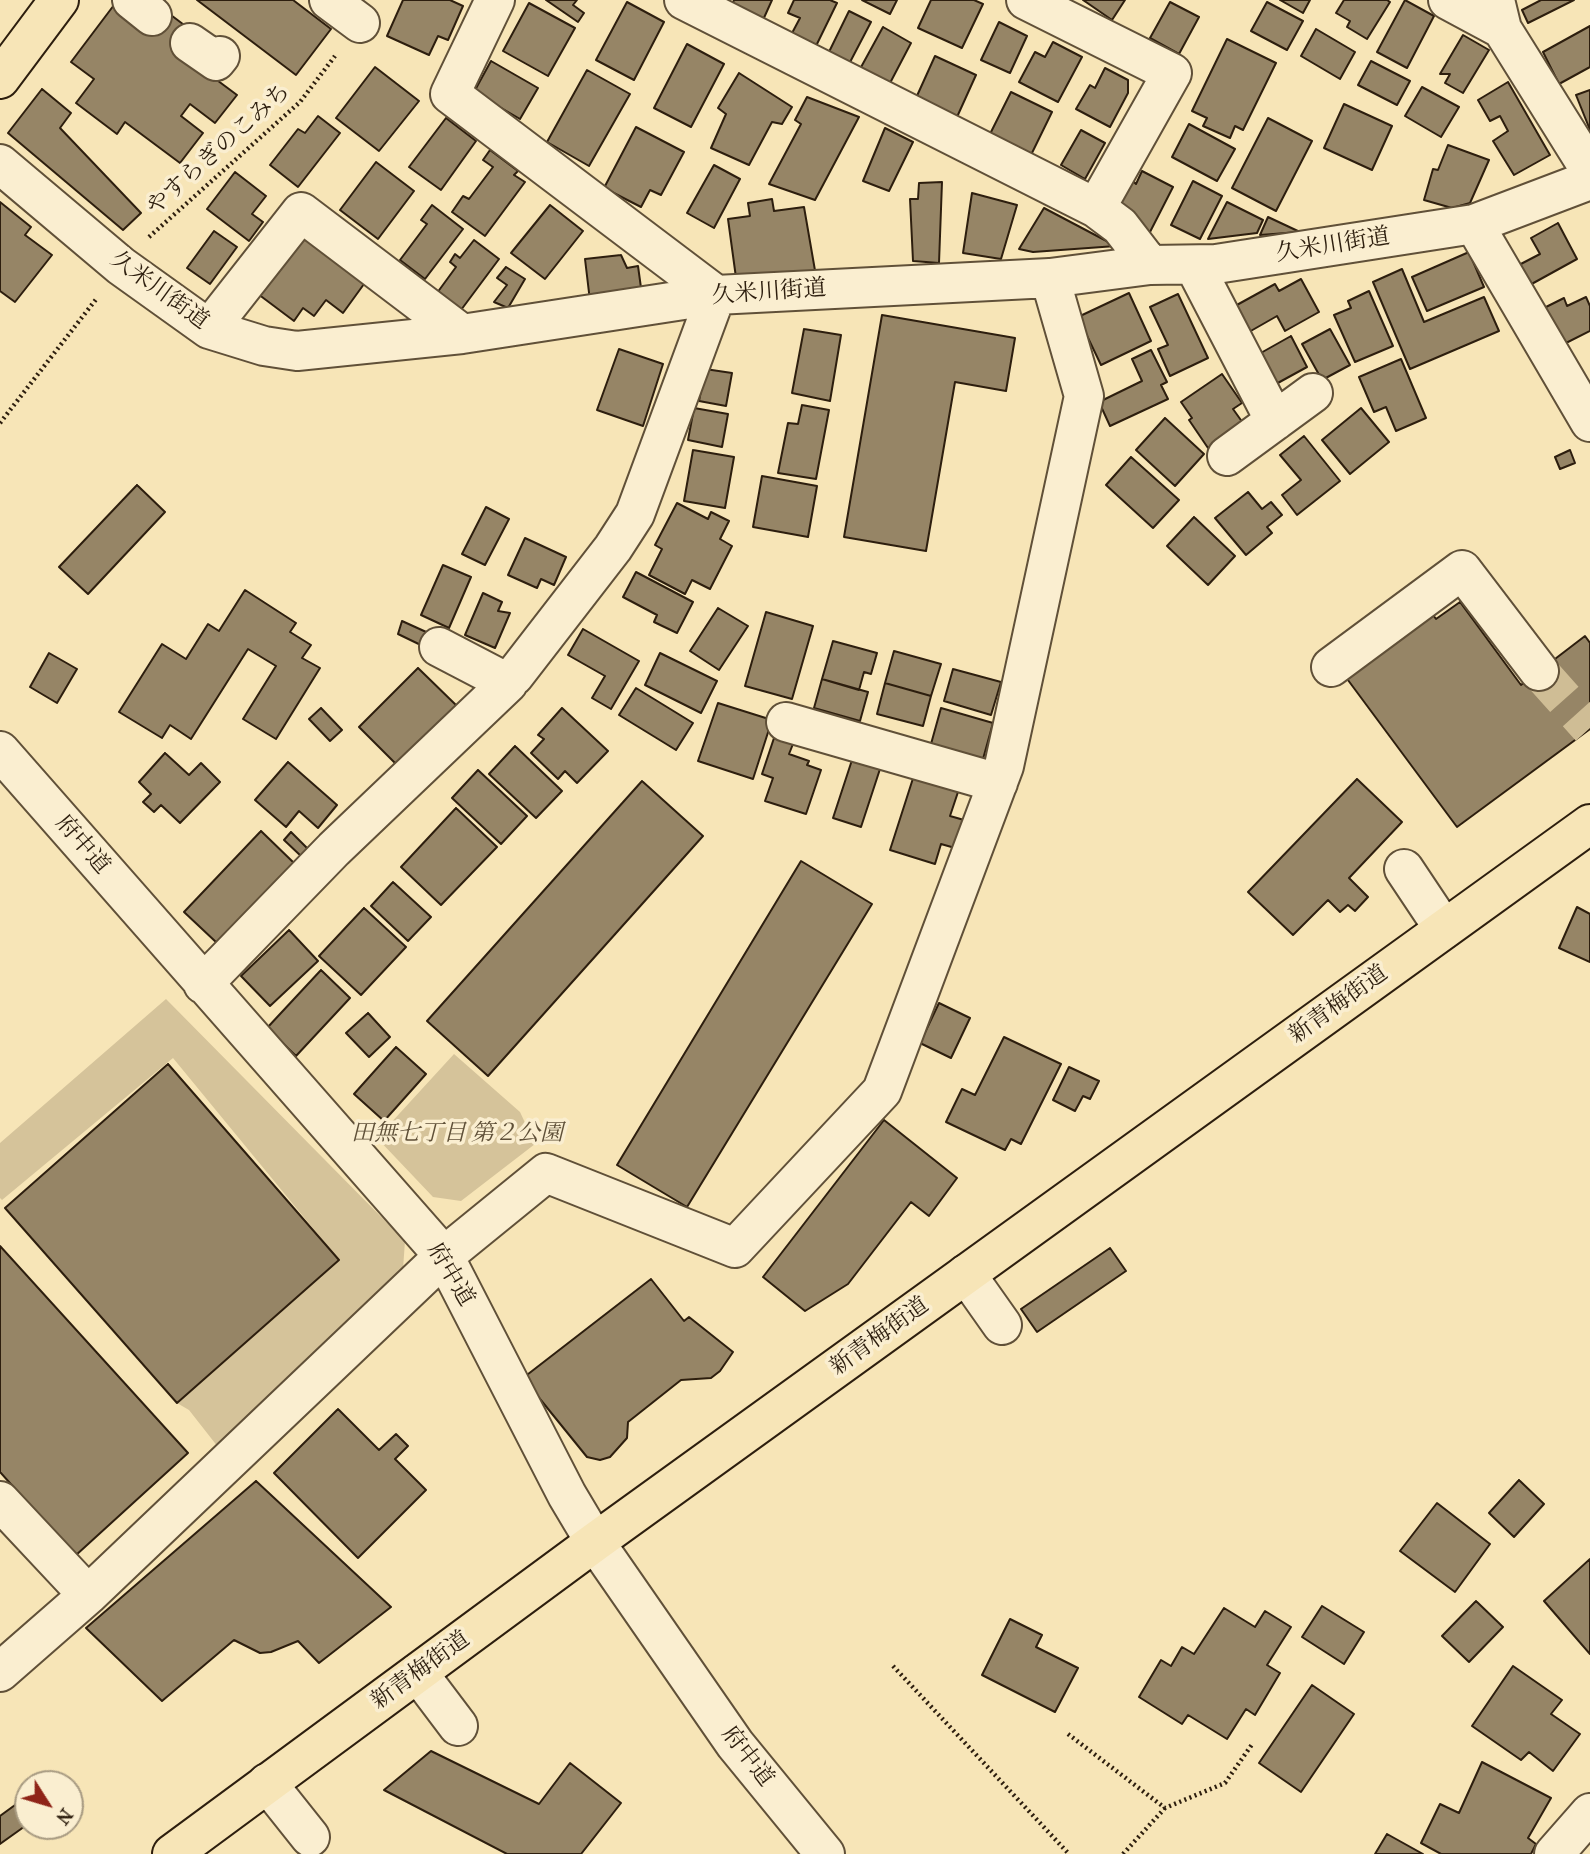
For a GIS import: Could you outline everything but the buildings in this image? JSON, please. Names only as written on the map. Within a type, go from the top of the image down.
[{"type":"main road","points":[[0,79],[60,0]]},
{"type":"main road","name":"新青梅街道","points":[[178,1852],[267,1783],[595,1542],[1590,824]]},
{"type":"street","points":[[329,0],[360,23]]},
{"type":"street","points":[[203,984],[334,849],[511,679],[613,548],[635,514],[716,295],[450,94],[495,0]]},
{"type":"street","points":[[684,0],[1096,208],[1120,226],[1150,265]]},
{"type":"street","points":[[1026,0],[1172,73],[1096,208]]},
{"type":"street","points":[[1448,0],[1498,15],[1590,170]]},
{"type":"street","name":"久米川街道","points":[[0,164],[121,266],[167,310],[261,353],[462,334],[567,333],[716,295],[1050,278],[1150,265],[1194,265],[1474,225],[1590,180]]},
{"type":"street","points":[[209,329],[301,212],[462,334]]},
{"type":"street","points":[[1474,225],[1590,422]]},
{"type":"street","points":[[1194,265],[1275,421]]},
{"type":"street","points":[[0,1672],[88,1595],[444,1256],[545,1173],[735,1248],[882,1091],[1004,766],[1084,396],[1050,278]]},
{"type":"street","points":[[1227,457],[1313,393]]},
{"type":"street","points":[[1331,667],[1462,570],[1539,671]]},
{"type":"street","points":[[439,647],[511,679]]},
{"type":"street","points":[[786,722],[998,783]]},
{"type":"street","name":"府中道","points":[[5,766],[444,1256],[567,1495],[595,1542],[735,1744],[825,1854]]},
{"type":"street","points":[[1404,869],[1444,929]]},
{"type":"street","points":[[966,1275],[1002,1325]]},
{"type":"street","points":[[0,1501],[88,1595]]},
{"type":"street","points":[[418,1672],[458,1726]]},
{"type":"street","points":[[267,1783],[310,1837]]},
{"type":"street","points":[[1554,1854],[1590,1813]]},
{"type":"path","name":"やすらぎのこみち","points":[[141,244],[300,102],[360,23]]},
{"type":"path","points":[[0,423],[102,291]]},
{"type":"path","points":[[893,1666],[1069,1854]]},
{"type":"path","points":[[1068,1734],[1165,1808]]},
{"type":"path","points":[[1123,1854],[1165,1808],[1225,1783],[1253,1743]]},
{"type":"green space","points":[[166,999],[405,1241],[403,1269],[218,1447],[189,1410],[177,1403],[339,1260],[173,1058],[2,1200],[0,1198],[0,1143]]},
{"type":"green space","name":"田無七丁目 第２公園","points":[[454,1054],[520,1112],[535,1144],[461,1201],[433,1197],[377,1138]]},
{"type":"tunnel","points":[[1539,671],[1590,728]]}]
